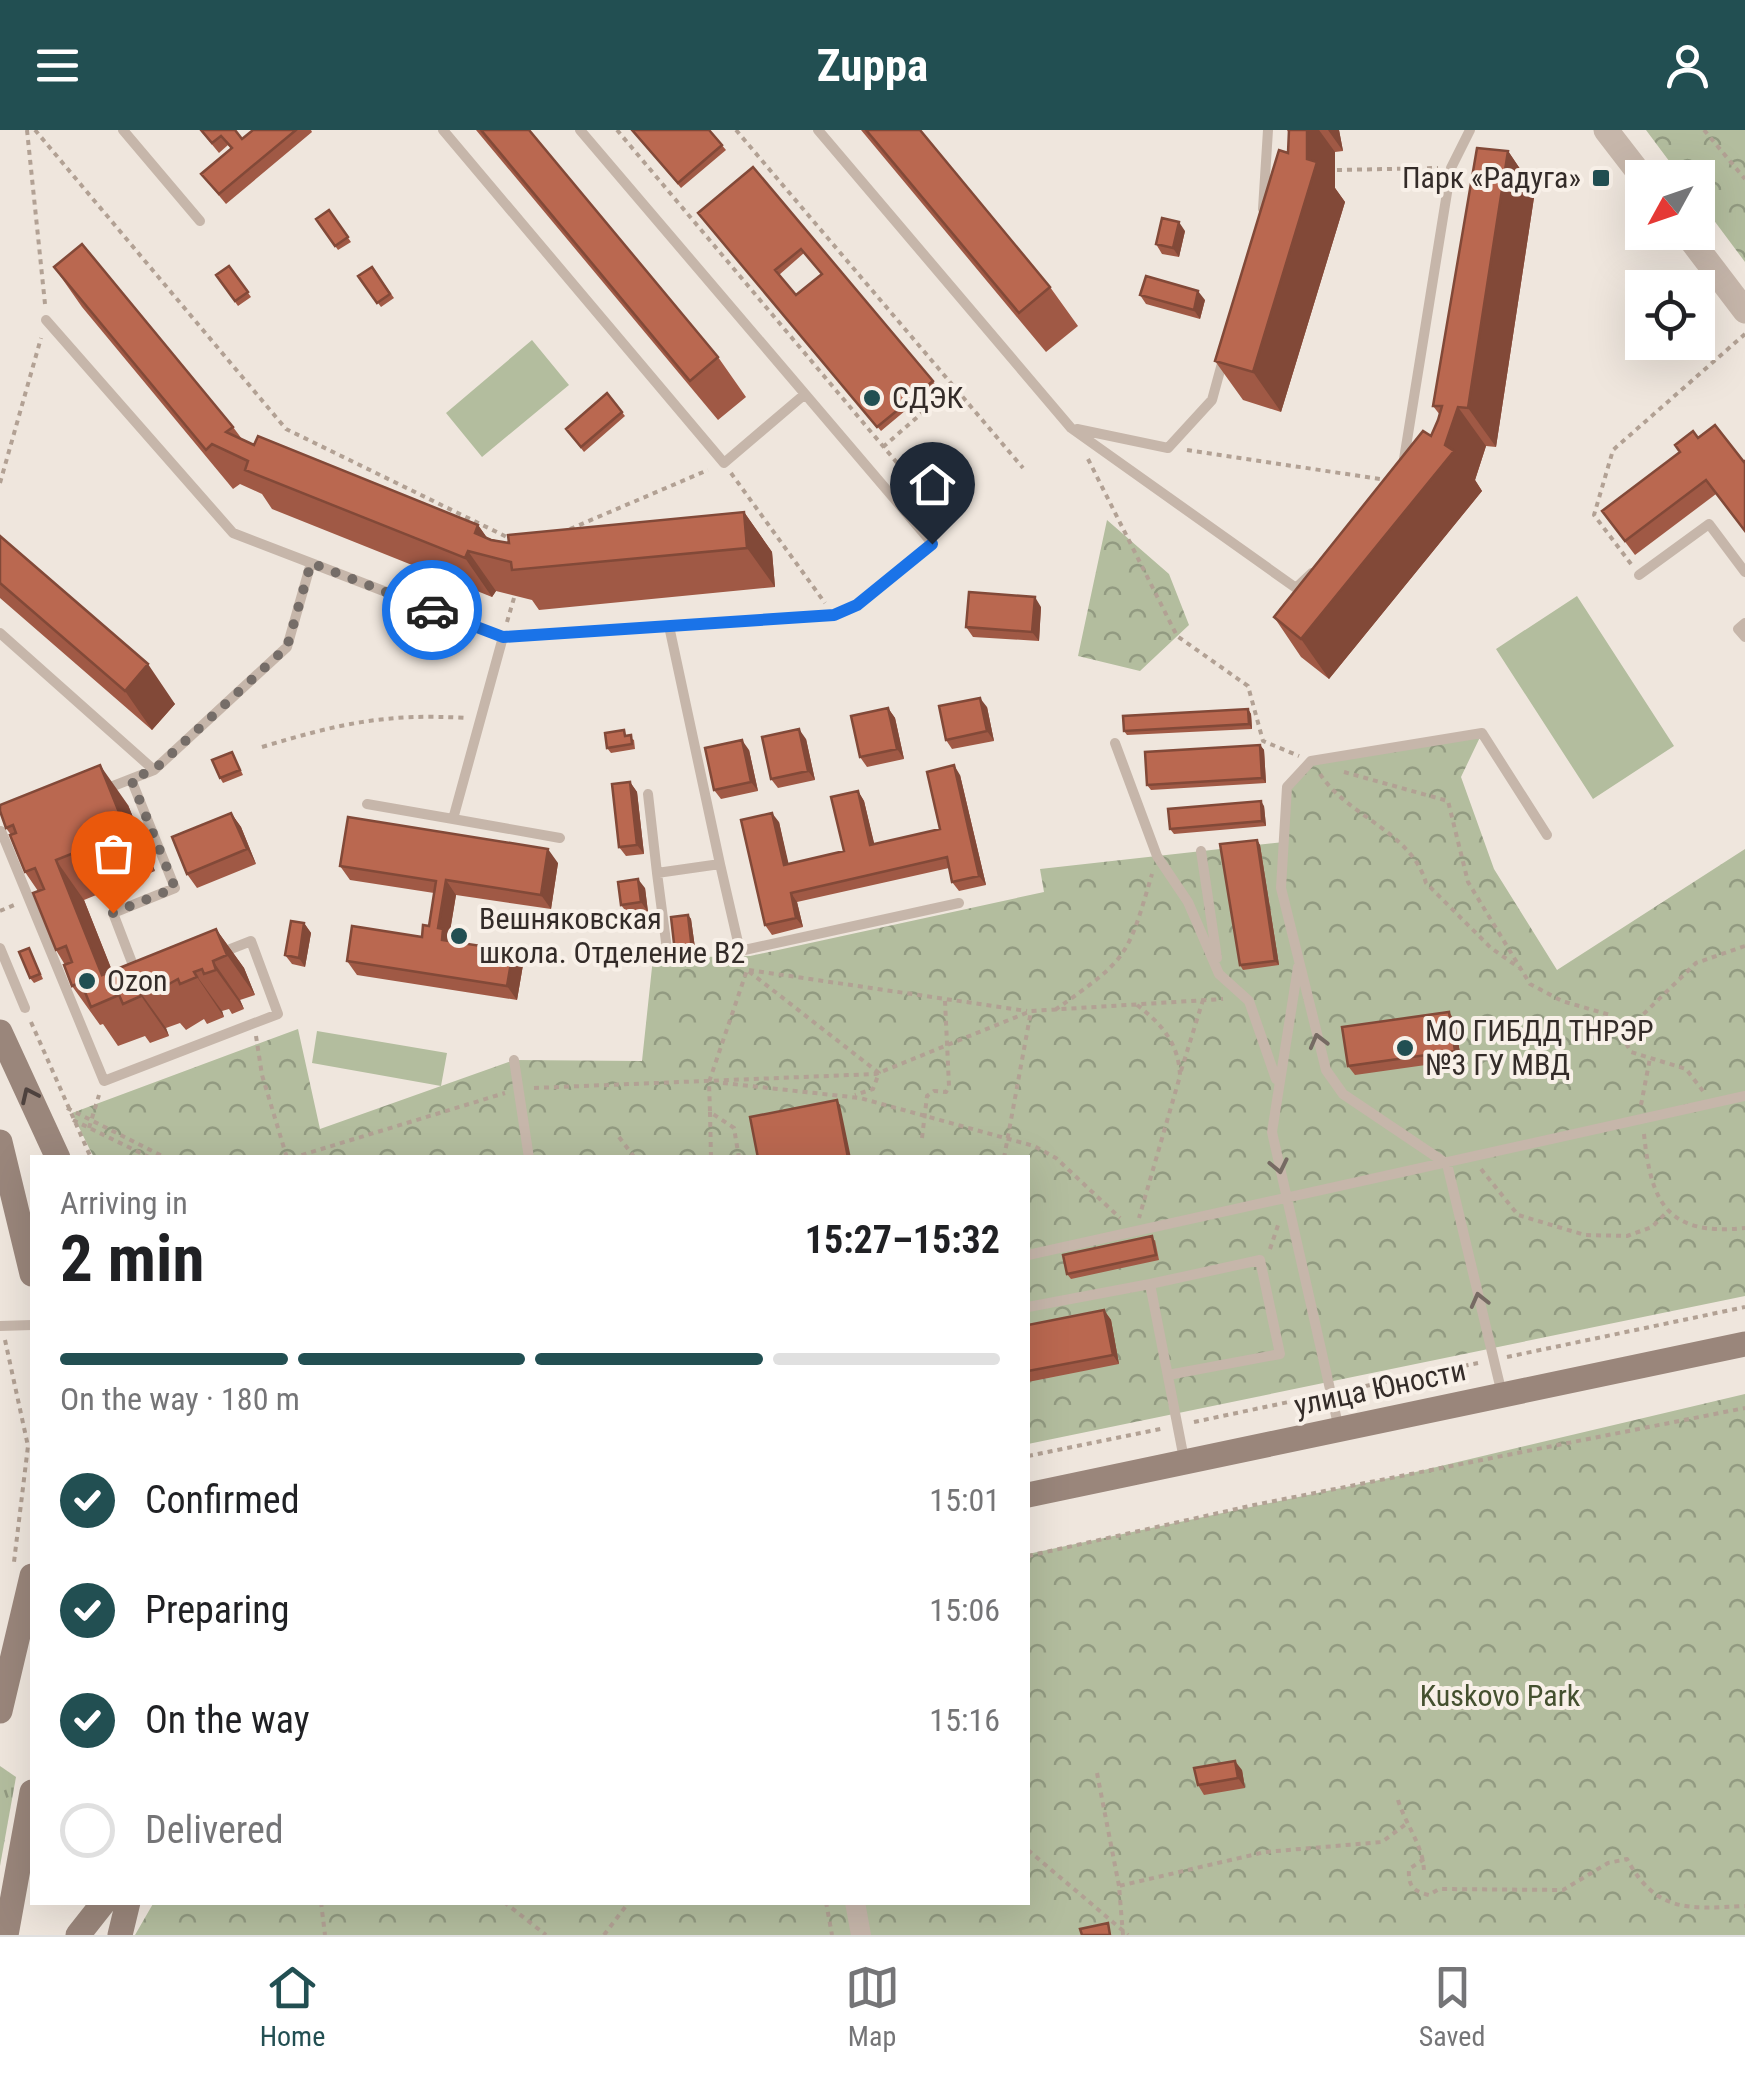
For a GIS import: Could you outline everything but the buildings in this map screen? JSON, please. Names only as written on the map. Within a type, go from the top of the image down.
[{"type":"main road","points":[[0,1032],[57,1155]]},
{"type":"main road","points":[[0,1142],[30,1266]]},
{"type":"main road","name":"улица Юности","points":[[1030,1495],[1745,1344]]},
{"type":"main road","points":[[0,1711],[22,1668],[22,1573]]},
{"type":"main road","points":[[6,1935],[30,1803]]},
{"type":"main road","points":[[78,1935],[102,1905]]},
{"type":"main road","points":[[120,1935],[127,1905]]},
{"type":"street","points":[[1606,130],[1629,160]]},
{"type":"street","points":[[1699,250],[1745,311]]},
{"type":"street","points":[[855,1905],[861,1935]]},
{"type":"lane","points":[[124,130],[200,221]]},
{"type":"lane","points":[[443,130],[724,463],[805,394]]},
{"type":"lane","points":[[46,320],[232,534],[503,637],[834,615],[857,605],[932,544],[580,130]]},
{"type":"lane","points":[[818,130],[1071,428],[1296,588],[1327,559]]},
{"type":"lane","points":[[1261,226],[1268,130]]},
{"type":"lane","points":[[1388,480],[1408,454],[1452,168],[1470,130]]},
{"type":"lane","points":[[1071,428],[1168,448],[1212,400],[1227,343]]},
{"type":"lane","points":[[1640,574],[1709,524],[1745,572]]},
{"type":"lane","points":[[94,794],[154,770],[287,647],[311,563]]},
{"type":"lane","points":[[1745,623],[1738,629],[1745,637]]},
{"type":"lane","points":[[668,626],[740,950],[959,903]]},
{"type":"lane","points":[[0,633],[154,770]]},
{"type":"lane","points":[[453,819],[503,637]]},
{"type":"lane","points":[[1502,1395],[1446,1164],[1342,1094],[1326,1070],[1280,888],[1287,787],[1311,761],[1482,733],[1547,836]]},
{"type":"lane","points":[[1115,743],[1157,856],[1188,902],[1219,974],[1246,997],[1278,1085]]},
{"type":"lane","points":[[131,779],[175,888],[113,913],[141,986]]},
{"type":"lane","points":[[648,794],[668,957]]},
{"type":"lane","points":[[366,804],[560,838]]},
{"type":"lane","points":[[20,824],[0,831],[104,1081],[278,1014],[250,941],[214,956]]},
{"type":"lane","points":[[1201,851],[1219,974]]},
{"type":"lane","points":[[657,873],[720,864]]},
{"type":"lane","points":[[0,948],[25,1008]]},
{"type":"lane","points":[[1298,966],[1272,1132],[1339,1429]]},
{"type":"lane","points":[[514,1060],[529,1155]]},
{"type":"lane","points":[[1030,1256],[1745,1096]]},
{"type":"lane","points":[[1030,1307],[1260,1260],[1280,1354],[1168,1375]]},
{"type":"lane","points":[[1150,1284],[1185,1462]]},
{"type":"lane","points":[[1,1326],[30,1325]]},
{"type":"path","points":[[0,483],[46,320],[28,130]]},
{"type":"path","points":[[35,130],[286,429],[511,539]]},
{"type":"path","points":[[616,130],[952,527]]},
{"type":"path","points":[[736,130],[1023,468]]},
{"type":"path","points":[[1704,130],[1745,179]]},
{"type":"path","points":[[1338,170],[1452,168]]},
{"type":"path","points":[[1640,574],[1594,515],[1613,450],[1745,334]]},
{"type":"path","points":[[883,446],[954,385]]},
{"type":"path","points":[[1071,428],[1177,636],[1248,686],[1263,741],[1311,761],[1328,788],[1399,842],[1432,890],[1491,948],[1521,969]]},
{"type":"path","points":[[1168,448],[1388,480]]},
{"type":"path","points":[[564,532],[724,463],[834,615]]},
{"type":"path","points":[[503,637],[514,598]]},
{"type":"path","points":[[262,747],[349,720],[410,714],[481,718]]},
{"type":"path","points":[[1334,760],[1344,772],[1448,800],[1468,882],[1530,984],[1562,1001],[1610,1015],[1631,1052],[1686,1069],[1712,1103]]},
{"type":"path","points":[[1055,1010],[1108,972],[1128,949],[1157,856]]},
{"type":"path","points":[[1621,1035],[1696,963],[1745,946]]},
{"type":"path","points":[[711,1155],[709,1082],[747,970],[744,950]]},
{"type":"path","points":[[747,970],[1032,1012],[1246,997]]},
{"type":"path","points":[[747,970],[879,1073]]},
{"type":"path","points":[[922,1138],[930,1092],[948,1090],[945,999]]},
{"type":"path","points":[[709,1082],[850,1097],[1008,1138],[1056,1158],[1135,1231],[1203,1000]]},
{"type":"path","points":[[1137,1004],[1172,1041],[1179,1054],[1180,1076]]},
{"type":"path","points":[[25,1008],[90,1155]]},
{"type":"path","points":[[300,1155],[519,1088],[879,1073],[1032,1012]]},
{"type":"path","points":[[1005,1155],[1032,1012]]},
{"type":"path","points":[[254,1023],[262,1075],[289,1155]]},
{"type":"path","points":[[1650,1058],[1640,1092],[1653,1188],[1668,1212],[1686,1224],[1745,1228]]},
{"type":"path","points":[[850,1097],[873,1088],[879,1073]]},
{"type":"path","points":[[89,1128],[104,1081]]},
{"type":"path","points":[[67,1108],[160,1155]]},
{"type":"path","points":[[710,1112],[734,1128],[738,1155]]},
{"type":"path","points":[[73,1120],[145,1155]]},
{"type":"path","points":[[619,1137],[633,1155]]},
{"type":"path","points":[[1476,1157],[1511,1208],[1536,1222],[1613,1239],[1652,1227],[1668,1212]]},
{"type":"path","points":[[1262,1273],[1286,1198]]},
{"type":"path","points":[[1030,1456],[1745,1307]]},
{"type":"path","points":[[1,1326],[28,1446],[20,1534],[22,1573]]},
{"type":"path","points":[[1030,1556],[1254,1505],[1745,1408]]},
{"type":"path","points":[[1097,1774],[1125,1934]]},
{"type":"path","points":[[1398,1800],[1424,1860],[1424,1873]]},
{"type":"path","points":[[1119,1886],[1265,1852],[1382,1842],[1406,1824]]},
{"type":"path","points":[[1030,1852],[1125,1934]]},
{"type":"path","points":[[1424,1860],[1408,1869],[1408,1882],[1416,1892],[1429,1896],[1438,1889],[1563,1890],[1608,1863],[1627,1858],[1642,1887],[1664,1900],[1700,1908],[1745,1906]]},
{"type":"path","points":[[321,1905],[325,1935]]},
{"type":"path","points":[[508,1905],[546,1935]]},
{"type":"path","points":[[604,1935],[628,1905]]},
{"type":"path","points":[[827,1905],[832,1935]]},
{"type":"green space","points":[[1646,130],[1745,130],[1745,262],[1715,222],[1715,160],[1668,160]]},
{"type":"green space","points":[[532,340],[569,385],[482,457],[446,413]]},
{"type":"green space","points":[[1107,520],[1169,574],[1189,625],[1140,671],[1078,656]]},
{"type":"green space","points":[[1577,596],[1674,746],[1593,799],[1496,649]]},
{"type":"green space","points":[[1482,733],[1461,777],[1494,869],[1557,970],[1745,849],[1745,1296],[1030,1444],[1030,1155],[93,1155],[72,1113],[298,1029],[320,1129],[514,1060],[642,1061],[653,958],[750,956],[1044,892],[1040,869],[1284,842],[1287,787],[1311,761]]},
{"type":"green space","points":[[317,1031],[447,1053],[441,1086],[312,1063]]},
{"type":"green space","name":"Kuskovo Park","points":[[1745,1394],[1745,1935],[135,1935],[152,1905],[1030,1905],[1030,1554],[1403,1475]]},
{"type":"green space","points":[[0,1766],[16,1777],[0,1866]]},
{"type":"way so far","points":[[113,913],[175,888],[131,779],[154,770],[287,647],[311,563],[432,610]]},
{"type":"place","name":"Парк «Радуга»","points":[[1601,178]]},
{"type":"place","name":"СДЭК","points":[[872,398]]},
{"type":"place","name":"Вешняковская школа. Отделение В2","points":[[459,936]]},
{"type":"place","name":"Ozon","points":[[87,981]]},
{"type":"place","name":"МО ГИБДД ТНРЭР №3 ГУ МВД","points":[[1405,1048]]},
{"type":"route","points":[[432,610],[503,637],[834,615],[857,605],[932,544]]}]
